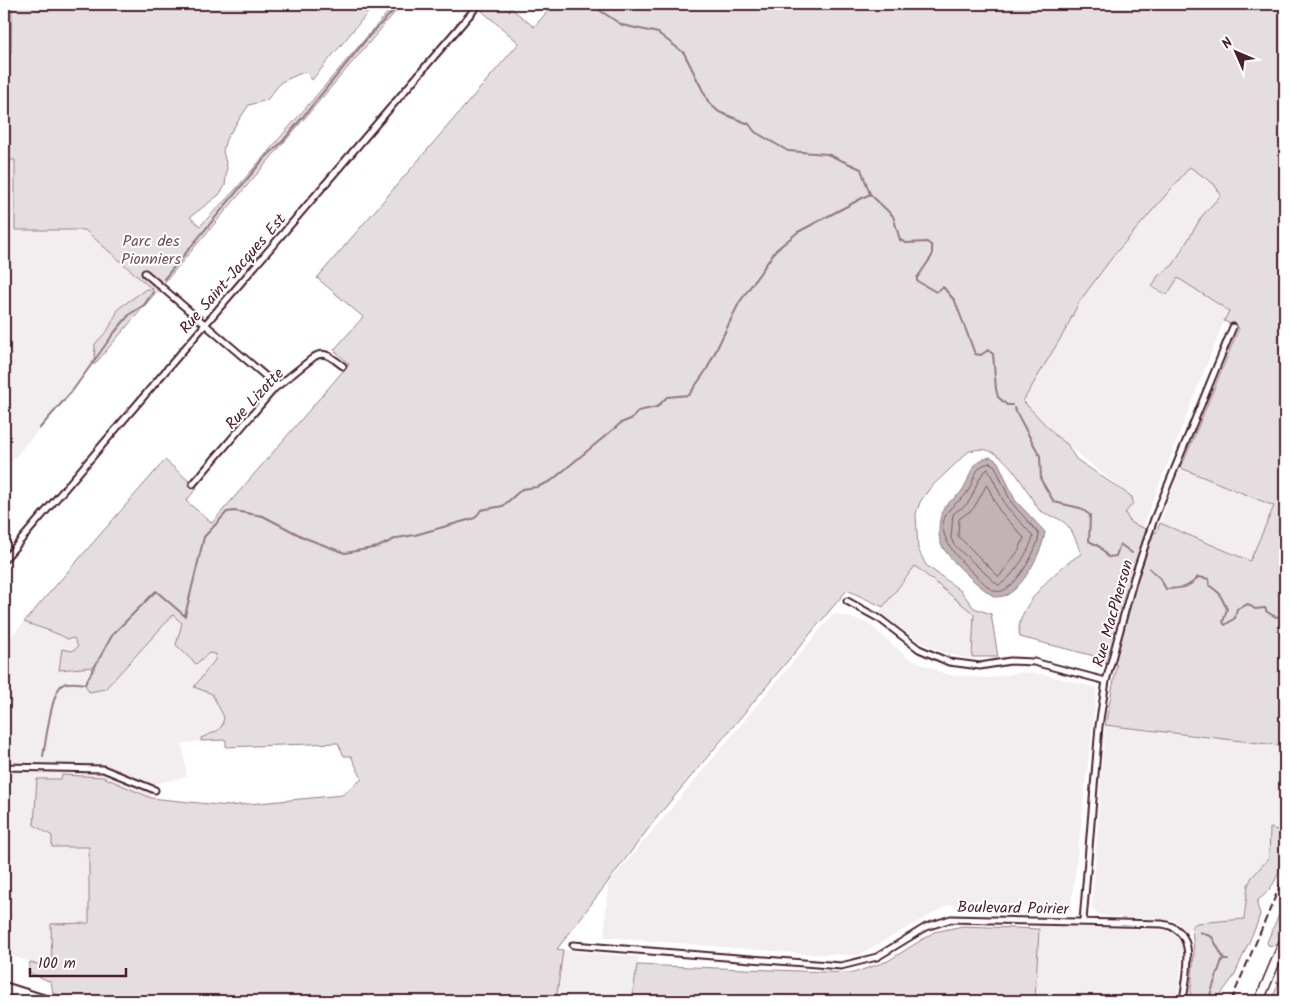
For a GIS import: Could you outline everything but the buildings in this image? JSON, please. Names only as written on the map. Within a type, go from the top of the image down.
[{"type":"highway","points":[[4,988],[45,1001]]},
{"type":"street","name":"Rue Saint-Jacques Est","points":[[4,560],[479,4]]},
{"type":"street","points":[[145,272],[277,386]]},
{"type":"street","name":"Rue MacPherson","points":[[1083,921],[1099,726],[1106,681],[1152,525],[1232,327]]},
{"type":"street","name":"Rue Lizotte","points":[[193,484],[277,386],[318,354],[326,355],[343,366]]},
{"type":"street","points":[[847,601],[880,619],[919,649],[949,662],[980,666],[1010,661],[1034,662],[1106,681]]},
{"type":"street","points":[[4,767],[98,768],[113,771],[155,790]]},
{"type":"street","name":"Boulevard Poirier","points":[[573,945],[841,966],[877,957],[926,927],[951,918],[1154,923],[1168,925],[1177,929],[1186,941],[1189,951],[1184,1001]]},
{"type":"street","points":[[1259,1001],[1285,940]]},
{"type":"shaded area","points":[[4,160],[15,160],[15,230],[85,230],[156,292],[146,289],[119,308],[108,330],[95,344],[94,365],[4,470]]},
{"type":"shaded area","points":[[1187,163],[1252,202],[1248,301],[1224,321],[1141,531],[1119,517],[1127,494],[1005,393]]},
{"type":"shaded area","points":[[1181,467],[1274,506],[1250,561],[1160,523]]},
{"type":"shaded area","points":[[915,566],[974,614],[971,659],[948,654],[922,643],[879,612]]},
{"type":"shaded area","points":[[834,613],[868,623],[908,658],[948,675],[988,678],[1024,672],[1047,675],[1097,688],[1071,909],[948,905],[859,955],[807,954],[604,937],[608,884]]},
{"type":"shaded area","points":[[173,615],[182,623],[176,645],[196,663],[209,653],[216,654],[215,660],[194,686],[212,694],[222,710],[224,717],[222,726],[214,734],[201,738],[201,741],[182,744],[187,777],[154,784],[151,798],[103,777],[62,775],[34,825],[52,836],[53,847],[89,847],[89,923],[52,968],[4,954],[4,645],[24,622],[39,628],[53,630],[68,639],[74,637],[78,647],[72,652],[67,670],[94,667],[85,684],[89,692],[105,689]]},
{"type":"shaded area","points":[[1105,725],[1285,746],[1285,823],[1281,831],[1270,829],[1269,858],[1252,877],[1248,885],[1244,919],[1197,923],[1191,930],[1187,931],[1174,920],[1105,916],[1100,915],[1092,908]]},
{"type":"shaded area","points":[[1039,926],[1165,930],[1171,932],[1177,937],[1183,948],[1177,1001],[1035,1001]]},
{"type":"shaded area","points":[[563,950],[639,957],[632,1001],[556,1001]]},
{"type":"green space","name":"Parc des Pionniers","points":[[12,4],[375,4],[312,80],[306,71],[281,82],[267,100],[249,105],[226,139],[223,151],[227,167],[225,186],[219,195],[190,217],[200,226],[235,190],[395,4],[402,4],[94,365],[95,344],[108,330],[119,308],[146,289],[153,290],[85,230],[15,230],[15,160],[4,160],[4,53],[11,53]]},
{"type":"green space","points":[[488,4],[506,4],[534,27],[554,4],[1285,4],[1285,746],[1105,725],[1117,665],[1105,663],[1106,659],[1020,637],[1019,626],[1030,602],[1050,578],[1081,554],[1074,535],[1061,520],[1039,510],[1011,467],[991,452],[980,449],[968,452],[930,488],[920,502],[916,514],[918,549],[926,565],[961,591],[974,608],[991,614],[998,657],[972,657],[974,614],[915,566],[883,607],[847,590],[658,816],[557,949],[563,950],[556,1001],[77,1001],[53,993],[51,982],[28,972],[30,962],[52,968],[51,924],[89,923],[89,847],[52,847],[52,836],[34,825],[37,779],[61,779],[62,775],[103,777],[151,798],[228,806],[342,795],[362,779],[351,756],[344,756],[338,743],[226,747],[226,740],[201,741],[201,738],[217,731],[222,726],[224,717],[212,694],[194,687],[215,660],[216,654],[209,653],[196,664],[176,645],[182,623],[173,615],[105,689],[89,692],[85,684],[94,667],[59,670],[62,649],[72,651],[78,647],[74,638],[68,639],[24,622],[165,460],[197,488],[186,501],[212,523],[349,364],[334,350],[363,317],[317,278],[519,43],[482,11]],"holes":[[[1190,167],[1214,184],[1221,195],[1202,216],[1173,265],[1158,276],[1152,287],[1167,295],[1178,278],[1229,311],[1224,321],[1239,328],[1181,468],[1274,506],[1250,561],[1160,523],[1156,533],[1131,523],[1125,513],[1133,503],[1132,497],[1076,459],[1067,444],[1056,436],[1023,401],[1066,329],[1079,302],[1114,255]]]},
{"type":"green space","points":[[1285,823],[1283,855],[1278,875],[1273,885],[1258,900],[1257,904],[1260,914],[1257,924],[1234,976],[1216,1001],[1190,1001],[1194,953],[1192,926],[1197,923],[1244,919],[1248,885],[1252,877],[1269,858],[1270,828],[1281,831]]},
{"type":"green space","points":[[1285,901],[1285,919],[1281,938],[1273,946],[1268,945],[1267,942]]},
{"type":"green space","points":[[963,926],[1039,929],[1035,1001],[632,1001],[637,965],[853,973],[888,961],[934,932]]},
{"type":"green space","points":[[1285,968],[1285,1001],[1271,1001]]},
{"type":"water","points":[[991,457],[998,462],[1015,500],[1045,532],[1041,548],[1026,576],[1007,595],[997,597],[981,587],[955,563],[943,547],[939,533],[941,517],[947,504],[961,492],[975,465],[979,461]]},
{"type":"waterway","points":[[164,279],[264,159],[283,141],[370,35],[400,4]]},
{"type":"waterway","points":[[590,4],[622,25],[658,33],[684,53],[709,103],[719,112],[749,124],[755,132],[788,151],[827,154],[861,169],[870,194],[893,216],[900,240],[906,243],[927,242],[932,246],[932,256],[917,278],[917,281],[936,292],[943,287],[955,301],[975,354],[981,355],[988,350],[993,354],[998,397],[1007,405],[1012,405]]},
{"type":"waterway","points":[[43,756],[47,729],[58,690],[67,683],[85,684],[113,634],[156,591],[185,616],[204,537],[227,512],[234,511],[263,516],[305,538],[345,553],[378,547],[397,538],[415,535],[475,518],[481,510],[503,506],[522,489],[537,487],[551,481],[621,423],[633,418],[638,411],[657,407],[667,397],[689,395],[707,369],[739,303],[776,250],[798,232],[870,194]]},
{"type":"waterway","points":[[39,429],[73,390],[114,333],[130,314],[144,305],[153,292]]},
{"type":"waterway","points":[[1014,408],[1040,456],[1041,480],[1054,502],[1080,508],[1090,515],[1089,541],[1100,547],[1108,557],[1116,556],[1120,544],[1132,553]]},
{"type":"waterway","points":[[1149,568],[1160,578],[1166,589],[1187,586],[1198,577],[1209,579],[1209,585],[1219,593],[1227,609],[1223,622],[1225,625],[1235,618],[1237,609],[1248,604],[1255,609],[1265,608],[1267,612],[1276,617],[1285,615]]},
{"type":"waterway","points":[[1200,932],[1212,937],[1224,959]]},
{"type":"waterway","points":[[1208,1001],[1222,960],[1228,960]]},
{"type":"waterway","points":[[1277,982],[1285,985]]},
{"type":"railway","points":[[1231,1001],[1285,874]]}]
